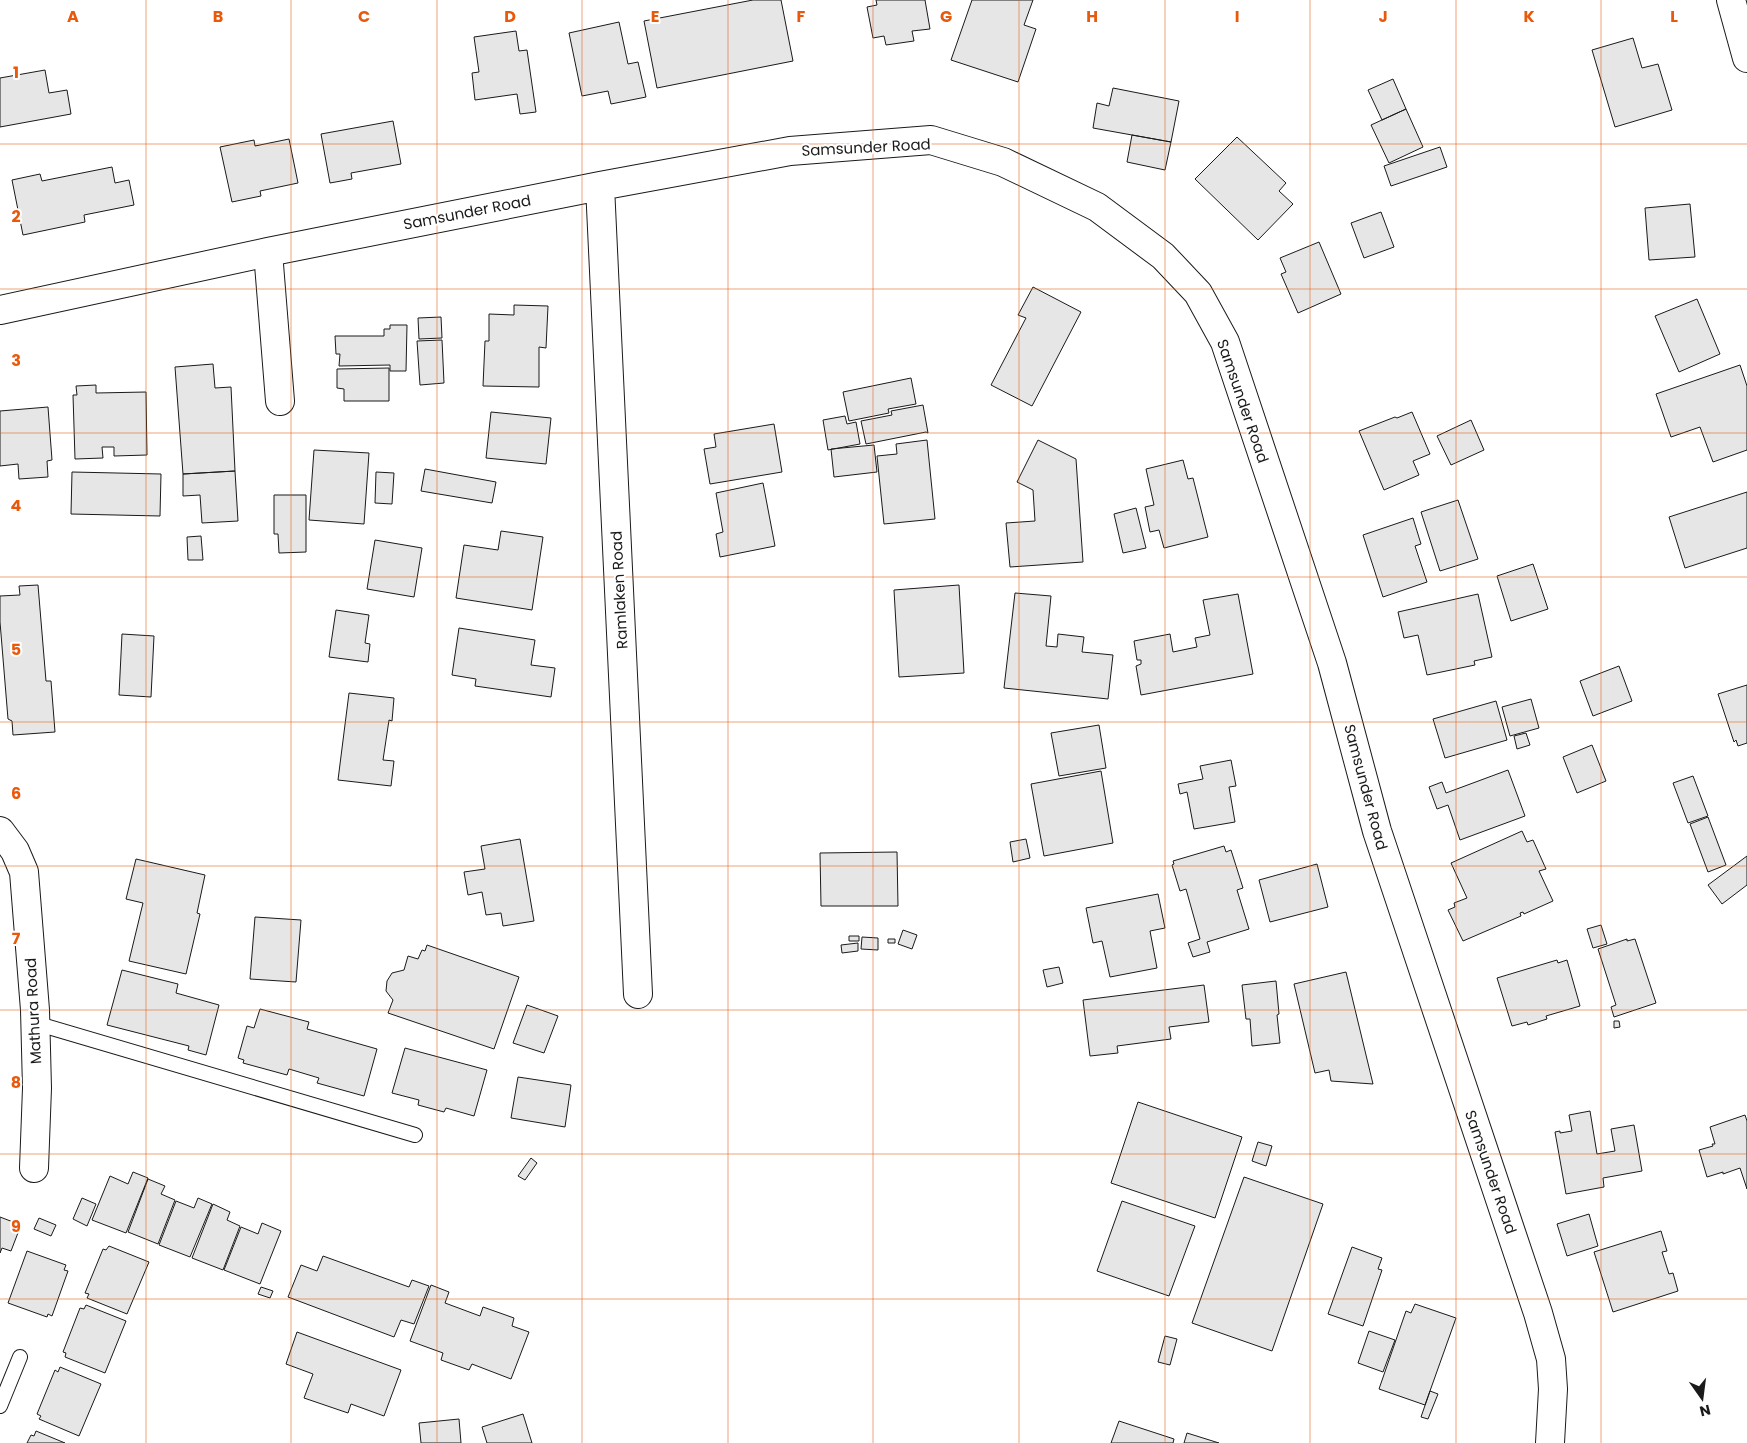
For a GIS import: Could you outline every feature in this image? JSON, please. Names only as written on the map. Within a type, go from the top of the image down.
[{"type":"street","points":[[1731,0],[1747,58]]},
{"type":"street","name":"Samsunder Road","points":[[0,310],[268,252],[600,186],[790,151],[931,140],[1004,162],[1097,207],[1164,256],[1198,293],[1225,342],[1329,654],[1377,831],[1538,1313],[1551,1359],[1553,1390],[1551,1436]]},
{"type":"street","name":"Ramlaken Road","points":[[600,186],[638,994]]},
{"type":"street","points":[[268,252],[280,401]]},
{"type":"street","name":"Mathura Road","points":[[0,831],[15,851],[24,872],[36,1023],[37,1088],[34,1168]]},
{"type":"lane","points":[[36,1023],[415,1135]]},
{"type":"lane","points":[[0,1406],[20,1357]]},
{"type":"building","points":[[753,0],[781,0],[793,61],[657,88],[644,21]]},
{"type":"building","points":[[876,0],[925,0],[930,29],[912,31],[914,41],[886,45],[884,36],[873,38],[867,7],[877,5]]},
{"type":"building","points":[[972,0],[1033,0],[1024,25],[1036,29],[1018,82],[951,60]]},
{"type":"building","points":[[619,22],[628,64],[638,62],[646,97],[611,104],[608,91],[582,96],[569,33]]},
{"type":"building","points":[[516,31],[519,51],[527,50],[536,112],[520,114],[517,94],[475,100],[472,73],[479,72],[474,37]]},
{"type":"building","points":[[1633,38],[1642,68],[1658,64],[1672,110],[1615,127],[1592,50]]},
{"type":"building","points":[[45,70],[49,93],[67,90],[71,114],[0,127],[0,78]]},
{"type":"building","points":[[1393,79],[1406,109],[1382,120],[1368,90]]},
{"type":"building","points":[[1113,88],[1179,101],[1171,142],[1093,128],[1097,103],[1109,106]]},
{"type":"building","points":[[1406,109],[1423,147],[1389,163],[1371,125]]},
{"type":"building","points":[[393,121],[401,164],[351,173],[352,179],[330,183],[321,134]]},
{"type":"building","points":[[1132,135],[1171,142],[1165,170],[1127,162]]},
{"type":"building","points":[[1237,137],[1286,183],[1279,191],[1293,204],[1258,240],[1195,179]]},
{"type":"building","points":[[289,139],[298,183],[260,191],[261,196],[232,202],[220,147],[254,140],[255,146]]},
{"type":"building","points":[[1440,147],[1447,167],[1391,186],[1384,166]]},
{"type":"building","points":[[112,167],[115,183],[129,180],[134,205],[84,215],[85,222],[23,235],[12,180],[40,174],[42,181]]},
{"type":"building","points":[[1690,204],[1695,257],[1649,260],[1645,208]]},
{"type":"building","points":[[1381,212],[1394,247],[1364,258],[1351,223]]},
{"type":"building","points":[[1319,242],[1341,294],[1298,313],[1281,274],[1286,272],[1280,258]]},
{"type":"building","points":[[1033,287],[1081,312],[1032,406],[991,385],[1026,318],[1018,315]]},
{"type":"building","points":[[1697,299],[1720,354],[1679,372],[1655,316]]},
{"type":"building","points":[[514,305],[548,306],[546,348],[539,347],[539,387],[483,386],[485,341],[489,341],[489,314],[514,315]]},
{"type":"building","points":[[441,317],[442,338],[419,339],[418,318]]},
{"type":"building","points":[[390,325],[407,325],[406,371],[390,371],[390,365],[339,366],[340,354],[336,354],[335,336],[384,336],[384,329],[390,329]]},
{"type":"building","points":[[442,340],[444,383],[420,385],[417,341]]},
{"type":"building","points":[[213,364],[215,388],[231,387],[235,471],[183,474],[175,367]]},
{"type":"building","points":[[1740,365],[1747,386],[1747,450],[1713,462],[1700,427],[1671,437],[1656,394]]},
{"type":"building","points":[[389,368],[389,401],[344,401],[344,389],[337,388],[337,369]]},
{"type":"building","points":[[911,378],[916,404],[888,409],[889,413],[849,421],[843,392]]},
{"type":"building","points":[[96,385],[96,393],[146,392],[147,455],[114,456],[114,447],[102,447],[103,458],[75,459],[73,395],[77,395],[76,386]]},
{"type":"building","points":[[923,405],[928,433],[866,444],[861,421],[892,415],[891,411]]},
{"type":"building","points":[[48,407],[52,460],[47,461],[48,477],[19,479],[18,464],[0,466],[0,411]]},
{"type":"building","points":[[491,412],[551,418],[546,464],[486,458]]},
{"type":"building","points":[[1412,412],[1430,454],[1413,461],[1419,475],[1384,490],[1359,431]]},
{"type":"building","points":[[845,416],[847,424],[856,422],[860,444],[828,450],[823,420]]},
{"type":"building","points":[[1471,420],[1484,450],[1451,465],[1437,436]]},
{"type":"building","points":[[774,424],[782,472],[710,484],[704,449],[716,447],[714,434]]},
{"type":"building","points":[[927,440],[935,519],[884,524],[877,456],[897,454],[896,444]]},
{"type":"building","points":[[1038,440],[1076,459],[1083,562],[1010,567],[1006,523],[1035,521],[1033,490],[1017,482]]},
{"type":"building","points":[[874,445],[877,472],[834,477],[831,449]]},
{"type":"building","points":[[314,450],[369,453],[364,524],[309,520]]},
{"type":"building","points":[[1183,460],[1188,479],[1193,478],[1208,537],[1164,548],[1159,530],[1150,532],[1145,507],[1154,505],[1146,469]]},
{"type":"building","points":[[425,469],[496,482],[492,503],[421,491]]},
{"type":"building","points":[[235,471],[238,521],[202,523],[200,495],[183,496],[183,474]]},
{"type":"building","points":[[72,472],[161,474],[160,516],[71,514]]},
{"type":"building","points":[[376,472],[394,473],[392,504],[375,503]]},
{"type":"building","points":[[763,483],[775,546],[720,557],[716,534],[723,532],[716,493]]},
{"type":"building","points":[[1747,492],[1747,548],[1685,568],[1669,517]]},
{"type":"building","points":[[274,495],[306,495],[306,552],[279,553],[278,534],[274,534]]},
{"type":"building","points":[[1458,500],[1478,559],[1440,571],[1421,512]]},
{"type":"building","points":[[1136,508],[1146,548],[1123,553],[1114,514]]},
{"type":"building","points":[[1413,518],[1421,544],[1415,546],[1427,582],[1383,597],[1363,535]]},
{"type":"building","points":[[501,531],[543,537],[532,610],[456,598],[464,545],[498,550]]},
{"type":"building","points":[[201,536],[203,560],[188,560],[187,537]]},
{"type":"building","points":[[375,540],[422,548],[414,597],[367,589]]},
{"type":"building","points":[[1533,564],[1548,609],[1511,621],[1497,576]]},
{"type":"building","points":[[38,585],[46,681],[51,681],[55,732],[13,735],[12,721],[8,719],[0,622],[0,596],[20,595],[19,586]]},
{"type":"building","points":[[959,585],[964,673],[899,677],[894,590]]},
{"type":"building","points":[[1015,593],[1051,596],[1046,646],[1057,647],[1058,634],[1084,637],[1082,652],[1113,655],[1108,699],[1004,688]]},
{"type":"building","points":[[1238,594],[1253,674],[1141,695],[1136,666],[1141,664],[1141,660],[1137,660],[1134,641],[1170,634],[1173,652],[1197,647],[1195,638],[1210,635],[1203,600]]},
{"type":"building","points":[[1478,594],[1492,657],[1474,661],[1475,665],[1427,675],[1418,635],[1404,638],[1398,612]]},
{"type":"building","points":[[336,610],[369,615],[365,643],[370,644],[368,662],[329,657]]},
{"type":"building","points":[[459,628],[535,640],[531,665],[555,668],[551,697],[475,686],[476,679],[452,675]]},
{"type":"building","points":[[122,634],[154,636],[151,697],[119,695]]},
{"type":"building","points":[[1619,666],[1632,701],[1593,716],[1580,681]]},
{"type":"building","points":[[1747,685],[1747,743],[1738,746],[1736,740],[1734,742],[1718,694]]},
{"type":"building","points":[[349,693],[394,698],[392,721],[389,720],[383,760],[394,761],[391,786],[338,780]]},
{"type":"building","points":[[1531,699],[1539,728],[1510,736],[1502,707]]},
{"type":"building","points":[[1496,701],[1507,740],[1445,758],[1433,719]]},
{"type":"building","points":[[1099,725],[1106,768],[1059,776],[1051,733]]},
{"type":"building","points":[[1526,733],[1530,745],[1517,749],[1514,736]]},
{"type":"building","points":[[1592,745],[1606,781],[1577,793],[1563,757]]},
{"type":"building","points":[[1231,760],[1236,786],[1229,787],[1235,822],[1194,829],[1187,792],[1180,794],[1178,784],[1203,779],[1200,766]]},
{"type":"building","points":[[1508,770],[1525,816],[1460,840],[1448,805],[1437,809],[1429,787],[1442,782],[1446,793]]},
{"type":"building","points":[[1101,771],[1113,843],[1044,856],[1031,784]]},
{"type":"building","points":[[1693,776],[1708,816],[1688,823],[1673,783]]},
{"type":"building","points":[[1708,817],[1726,865],[1708,872],[1690,824]]},
{"type":"building","points":[[1522,831],[1527,842],[1533,840],[1546,869],[1539,871],[1553,901],[1524,914],[1523,912],[1520,913],[1521,916],[1463,941],[1448,910],[1455,907],[1454,903],[1467,898],[1451,863]]},
{"type":"building","points":[[520,839],[534,921],[503,926],[501,913],[486,915],[482,892],[468,895],[464,872],[485,869],[481,846]]},
{"type":"building","points":[[1026,839],[1030,858],[1013,862],[1010,842]]},
{"type":"building","points":[[1224,846],[1226,852],[1231,850],[1243,888],[1237,890],[1249,929],[1207,942],[1210,952],[1193,957],[1188,943],[1200,939],[1186,889],[1180,891],[1172,865],[1174,864],[1173,861]]},
{"type":"building","points":[[897,852],[898,906],[821,906],[820,853]]},
{"type":"building","points":[[1747,856],[1747,885],[1722,904],[1708,885]]},
{"type":"building","points":[[136,859],[205,875],[197,913],[200,914],[186,974],[129,961],[143,903],[126,899]]},
{"type":"building","points":[[1317,864],[1328,907],[1270,922],[1259,880]]},
{"type":"building","points":[[1158,894],[1165,928],[1150,931],[1157,968],[1110,977],[1102,941],[1093,943],[1086,908]]},
{"type":"building","points":[[255,917],[301,920],[296,982],[250,979]]},
{"type":"building","points":[[1601,925],[1607,944],[1593,948],[1587,929]]},
{"type":"building","points":[[903,930],[917,935],[912,949],[898,944]]},
{"type":"building","points":[[849,936],[859,936],[859,941],[849,941]]},
{"type":"building","points":[[862,937],[878,938],[878,950],[861,949]]},
{"type":"building","points":[[888,939],[895,939],[895,943],[888,943]]},
{"type":"building","points":[[1627,939],[1627,941],[1635,939],[1656,1003],[1614,1017],[1611,1007],[1616,1005],[1598,949]]},
{"type":"building","points":[[858,943],[858,951],[842,953],[841,945]]},
{"type":"building","points":[[427,945],[519,977],[494,1049],[388,1013],[393,1000],[386,991],[387,981],[392,973],[404,970],[408,956],[418,959],[422,950],[425,951]]},
{"type":"building","points":[[1557,960],[1558,963],[1567,960],[1580,1006],[1546,1016],[1547,1019],[1528,1025],[1527,1022],[1512,1026],[1497,978]]},
{"type":"building","points":[[1059,967],[1063,983],[1047,987],[1043,970]]},
{"type":"building","points":[[122,970],[178,984],[176,993],[219,1005],[206,1055],[188,1050],[189,1046],[107,1025]]},
{"type":"building","points":[[1346,972],[1373,1084],[1331,1081],[1329,1070],[1315,1073],[1294,984]]},
{"type":"building","points":[[1276,981],[1280,1043],[1252,1046],[1250,1019],[1246,1019],[1242,985]]},
{"type":"building","points":[[1204,985],[1209,1022],[1169,1027],[1171,1039],[1117,1046],[1118,1053],[1090,1056],[1083,1000]]},
{"type":"building","points":[[527,1005],[558,1016],[544,1053],[513,1043]]},
{"type":"building","points":[[260,1009],[309,1022],[307,1029],[377,1049],[364,1096],[317,1083],[319,1078],[289,1069],[287,1075],[243,1063],[244,1060],[238,1058],[247,1026],[254,1028]]},
{"type":"building","points":[[1614,1021],[1619,1021],[1620,1027],[1614,1028]]},
{"type":"building","points":[[405,1048],[487,1070],[474,1116],[446,1108],[444,1112],[418,1105],[419,1100],[392,1093]]},
{"type":"building","points":[[518,1077],[571,1085],[565,1127],[511,1118]]},
{"type":"building","points":[[1138,1102],[1242,1137],[1215,1218],[1111,1183]]},
{"type":"building","points":[[1590,1111],[1597,1154],[1615,1151],[1611,1129],[1634,1125],[1642,1171],[1603,1178],[1604,1187],[1566,1194],[1555,1132],[1572,1131],[1569,1115]]},
{"type":"building","points":[[1745,1115],[1747,1121],[1747,1189],[1740,1168],[1707,1177],[1699,1150],[1715,1144],[1710,1127]]},
{"type":"building","points":[[1258,1142],[1272,1146],[1266,1166],[1252,1161]]},
{"type":"building","points":[[531,1158],[537,1163],[525,1180],[518,1176]]},
{"type":"building","points":[[133,1172],[148,1178],[126,1233],[92,1220],[110,1176],[128,1184]]},
{"type":"building","points":[[1244,1177],[1323,1204],[1272,1351],[1192,1323]]},
{"type":"building","points":[[148,1179],[165,1186],[161,1194],[175,1200],[158,1244],[128,1232]]},
{"type":"building","points":[[82,1198],[96,1204],[87,1226],[73,1219]]},
{"type":"building","points":[[198,1198],[212,1204],[190,1257],[159,1245],[176,1201],[194,1208]]},
{"type":"building","points":[[1122,1201],[1195,1226],[1169,1296],[1097,1271]]},
{"type":"building","points":[[213,1204],[230,1212],[227,1220],[240,1226],[223,1270],[192,1258]]},
{"type":"building","points":[[1589,1214],[1598,1246],[1567,1256],[1557,1224]]},
{"type":"building","points":[[0,1217],[21,1225],[11,1251],[2,1248],[0,1253]]},
{"type":"building","points":[[39,1218],[56,1225],[51,1236],[34,1229]]},
{"type":"building","points":[[262,1223],[281,1231],[260,1284],[224,1270],[241,1227],[258,1234]]},
{"type":"building","points":[[1661,1231],[1667,1251],[1662,1252],[1669,1274],[1673,1273],[1678,1291],[1613,1312],[1594,1252]]},
{"type":"building","points":[[109,1246],[149,1262],[127,1314],[87,1298],[89,1294],[85,1293],[103,1249],[106,1250]]},
{"type":"building","points":[[1352,1247],[1382,1258],[1378,1269],[1382,1270],[1363,1326],[1328,1314]]},
{"type":"building","points":[[27,1251],[66,1265],[64,1270],[68,1271],[52,1316],[48,1314],[47,1317],[8,1303]]},
{"type":"building","points":[[323,1256],[409,1287],[412,1280],[429,1286],[414,1324],[401,1320],[394,1337],[288,1297],[301,1265],[317,1271]]},
{"type":"building","points":[[431,1285],[449,1292],[445,1303],[480,1316],[483,1307],[514,1318],[512,1326],[529,1332],[511,1379],[472,1364],[469,1370],[441,1360],[443,1353],[410,1341]]},
{"type":"building","points":[[261,1287],[273,1291],[270,1298],[258,1294]]},
{"type":"building","points":[[1415,1304],[1456,1318],[1425,1405],[1379,1389],[1406,1311],[1411,1313]]},
{"type":"building","points":[[86,1305],[126,1321],[105,1373],[65,1357],[66,1353],[63,1352],[80,1308],[84,1309]]},
{"type":"building","points":[[1369,1331],[1395,1340],[1383,1372],[1358,1363]]},
{"type":"building","points":[[297,1332],[401,1370],[384,1416],[351,1404],[348,1413],[304,1398],[313,1374],[286,1364]]},
{"type":"building","points":[[1165,1336],[1177,1339],[1170,1365],[1158,1362]]},
{"type":"building","points":[[60,1367],[101,1384],[79,1436],[39,1419],[41,1416],[37,1414],[55,1370],[58,1372]]},
{"type":"building","points":[[1430,1391],[1438,1394],[1428,1419],[1421,1417]]},
{"type":"building","points":[[523,1414],[532,1443],[487,1443],[482,1427]]},
{"type":"building","points":[[459,1419],[461,1443],[421,1443],[419,1423]]},
{"type":"building","points":[[1119,1421],[1174,1439],[1173,1443],[1111,1443]]},
{"type":"building","points":[[36,1431],[65,1443],[27,1443],[31,1435],[34,1436]]},
{"type":"building","points":[[1187,1433],[1219,1443],[1184,1443]]}]
